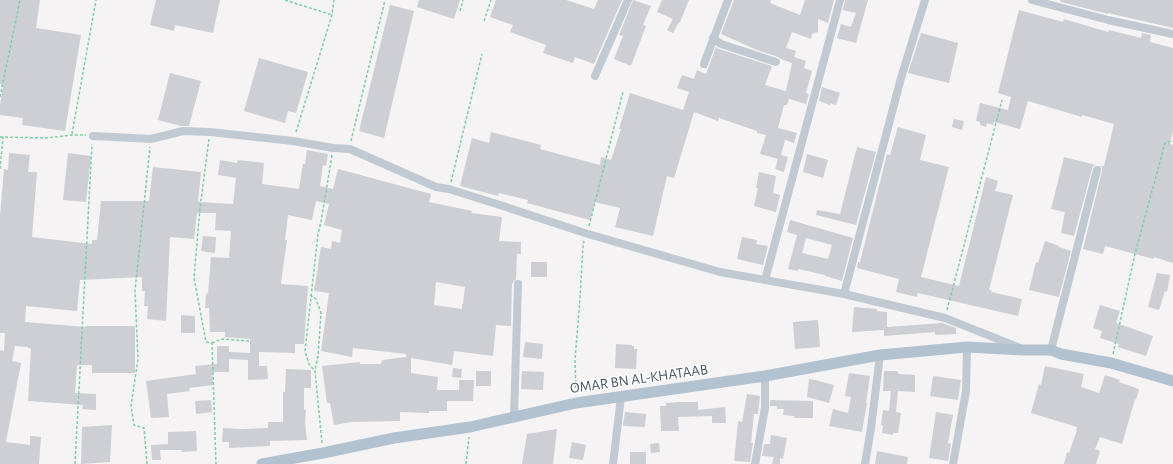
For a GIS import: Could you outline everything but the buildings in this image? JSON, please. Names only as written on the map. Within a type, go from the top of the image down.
[{"type":"main road","name":"OMAR BN AL-KHATAAB","points":[[262,464],[274,463],[394,438],[470,427],[576,403],[765,376],[880,355],[967,347],[1051,350],[1061,354],[1111,363],[1173,381]]},
{"type":"street","points":[[595,76],[628,0]]},
{"type":"street","points":[[704,64],[728,0]]},
{"type":"street","points":[[765,280],[840,0]]},
{"type":"street","points":[[844,294],[901,78],[925,0]]},
{"type":"street","points":[[1032,0],[1108,20],[1173,34]]},
{"type":"street","points":[[713,38],[721,44],[735,47],[776,62]]},
{"type":"street","points":[[93,136],[151,139],[183,131],[210,132],[350,149],[436,187],[449,189],[588,234],[720,272],[844,294],[945,318],[1024,350]]},
{"type":"street","points":[[1051,350],[1097,170]]},
{"type":"street","points":[[514,417],[518,284]]},
{"type":"street","points":[[953,464],[966,391],[967,347]]},
{"type":"street","points":[[865,464],[880,355]]},
{"type":"street","points":[[755,464],[765,408],[765,376]]},
{"type":"street","points":[[613,464],[621,397]]},
{"type":"path","points":[[0,97],[20,0]]},
{"type":"path","points":[[72,135],[96,0]]},
{"type":"path","points":[[285,0],[332,15]]},
{"type":"path","points":[[293,141],[332,15],[334,0]]},
{"type":"path","points":[[350,149],[385,0]]},
{"type":"path","points":[[460,11],[463,0]]},
{"type":"path","points":[[484,21],[491,0]]},
{"type":"path","points":[[449,189],[482,54]]},
{"type":"path","points":[[576,403],[575,360],[580,298],[582,245],[588,234],[623,92]]},
{"type":"path","points":[[945,318],[1002,100]]},
{"type":"path","points":[[210,132],[200,208],[194,278],[206,342],[212,343],[222,339],[249,341]]},
{"type":"path","points":[[0,137],[46,138],[72,135],[93,136],[75,464]]},
{"type":"path","points":[[0,169],[3,137]]},
{"type":"path","points":[[147,464],[144,428],[134,425],[131,406],[138,359],[135,291],[151,139]]},
{"type":"path","points":[[1111,363],[1135,254],[1165,143],[1173,141]]},
{"type":"path","points":[[315,371],[309,364],[304,351],[318,234],[333,148]]},
{"type":"path","points":[[310,294],[316,299],[321,313],[318,356],[315,371],[322,453]]},
{"type":"path","points":[[212,343],[216,464]]},
{"type":"path","points":[[466,464],[470,427]]}]
